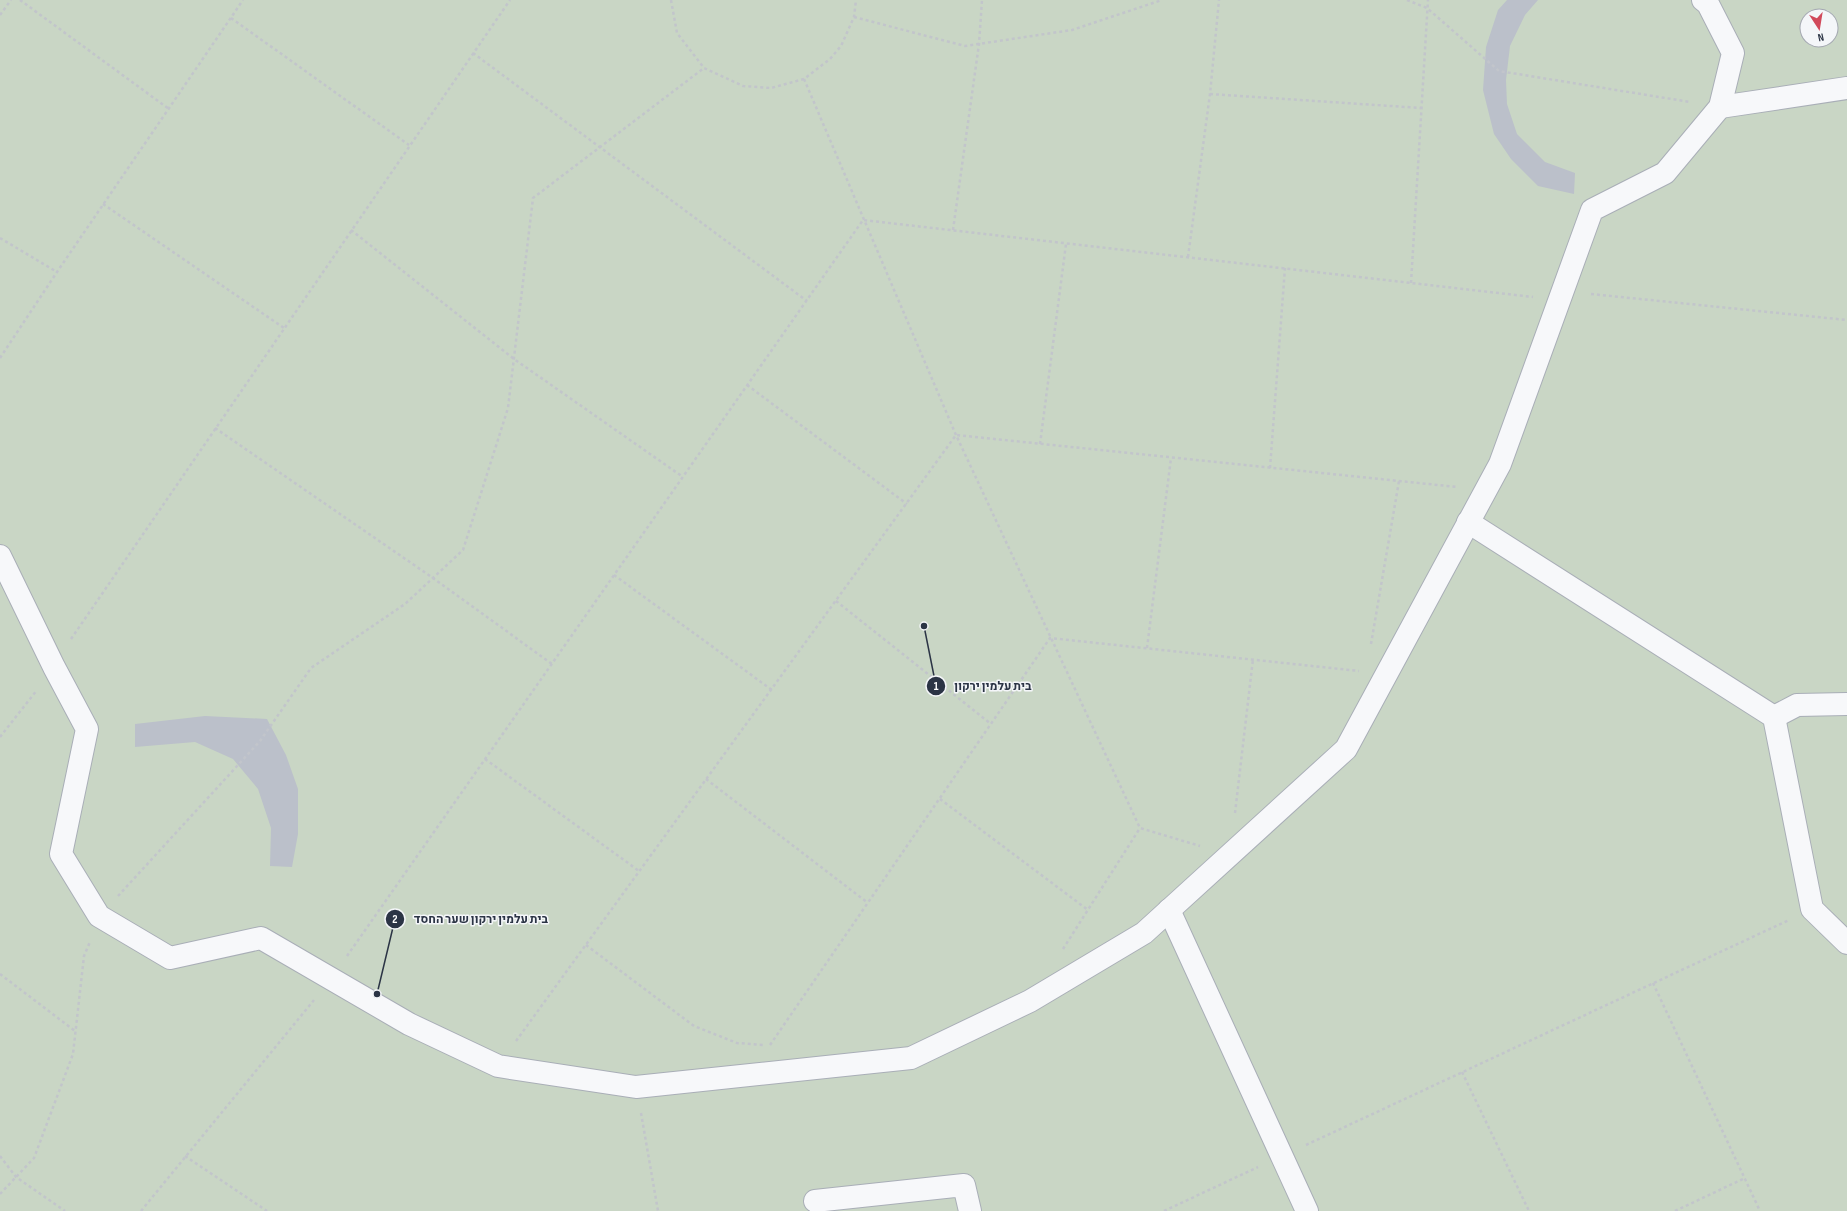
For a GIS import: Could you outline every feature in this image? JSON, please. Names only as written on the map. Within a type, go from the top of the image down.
[{"type":"lane","points":[[0,556],[54,668],[87,730],[61,854],[99,916],[170,958],[261,938],[409,1024],[498,1066],[636,1088],[911,1058],[1030,1001],[1144,933],[1346,749],[1500,464],[1592,210],[1665,173],[1720,106],[1733,53],[1708,4],[1703,0]]},
{"type":"lane","points":[[1720,106],[1847,88]]},
{"type":"lane","points":[[1468,522],[1774,718],[1812,909],[1847,943]]},
{"type":"lane","points":[[1774,718],[1797,705],[1847,704]]},
{"type":"lane","points":[[1169,910],[1308,1211]]},
{"type":"lane","points":[[815,1201],[964,1185],[970,1211]]},
{"type":"path","points":[[0,15],[11,0]]},
{"type":"path","points":[[20,0],[169,109]]},
{"type":"path","points":[[0,358],[103,204],[243,0]]},
{"type":"path","points":[[0,737],[54,668],[78,628],[510,0]]},
{"type":"path","points":[[671,0],[677,33],[704,68],[743,86],[771,88],[804,79],[830,60],[841,46],[854,17],[856,0]]},
{"type":"path","points":[[953,230],[979,44],[982,0]]},
{"type":"path","points":[[854,17],[966,46],[1072,30],[1162,0]]},
{"type":"path","points":[[1188,257],[1210,94],[1219,0]]},
{"type":"path","points":[[1407,0],[1427,8],[1499,71],[1720,106]]},
{"type":"path","points":[[1411,283],[1428,0]]},
{"type":"path","points":[[231,18],[410,145]]},
{"type":"path","points":[[473,53],[807,301]]},
{"type":"path","points":[[0,1194],[34,1158],[72,1054],[84,956],[99,916],[260,741],[311,668],[405,604],[463,550],[508,408],[533,198],[704,68]]},
{"type":"path","points":[[804,79],[956,435],[1140,828],[1230,854],[1253,659]]},
{"type":"path","points":[[1210,94],[1421,108]]},
{"type":"path","points":[[103,204],[284,328]]},
{"type":"path","points":[[863,220],[1411,283],[1847,320]]},
{"type":"path","points":[[141,1211],[331,979],[863,220]]},
{"type":"path","points":[[351,230],[514,359],[683,477]]},
{"type":"path","points":[[0,238],[57,272]]},
{"type":"path","points":[[1040,444],[1066,244]]},
{"type":"path","points":[[1270,468],[1285,268]]},
{"type":"path","points":[[747,385],[907,504]]},
{"type":"path","points":[[215,428],[433,578],[552,664]]},
{"type":"path","points":[[956,435],[1486,490]]},
{"type":"path","points":[[498,1066],[956,435]]},
{"type":"path","points":[[1147,648],[1171,458]]},
{"type":"path","points":[[1370,648],[1399,481]]},
{"type":"path","points":[[614,575],[772,690]]},
{"type":"path","points":[[836,601],[991,724]]},
{"type":"path","points":[[1050,638],[1387,674]]},
{"type":"path","points":[[749,1076],[1050,638]]},
{"type":"path","points":[[485,759],[639,871]]},
{"type":"path","points":[[706,779],[868,903]]},
{"type":"path","points":[[940,799],[1088,910]]},
{"type":"path","points":[[1059,956],[1140,828]]},
{"type":"path","points":[[1164,1211],[1812,909]]},
{"type":"path","points":[[586,945],[694,1026],[737,1042],[770,1045]]},
{"type":"path","points":[[0,974],[75,1032]]},
{"type":"path","points":[[1653,983],[1760,1211]]},
{"type":"path","points":[[1462,1072],[1529,1211]]},
{"type":"path","points":[[636,1088],[658,1211]]},
{"type":"path","points":[[0,1156],[16,1177],[64,1211]]},
{"type":"path","points":[[185,1156],[267,1211]]},
{"type":"path","points":[[1675,1211],[1745,1178]]},
{"type":"green space","points":[[0,0],[1847,0],[1847,1211],[0,1211]]},
{"type":"building","points":[[1507,0],[1538,0],[1525,15],[1510,46],[1506,80],[1507,104],[1517,134],[1545,162],[1575,173],[1574,194],[1538,186],[1511,159],[1494,134],[1483,90],[1486,47],[1498,10]]},
{"type":"building","points":[[205,716],[267,719],[286,755],[298,789],[298,834],[292,867],[270,866],[271,828],[258,789],[233,759],[195,742],[135,747],[135,724]]},
{"type":"place","name":"בית עלמין ירקון","points":[[924,626]]},
{"type":"place","name":"בית עלמין ירקון שער החסד","points":[[377,994]]}]
